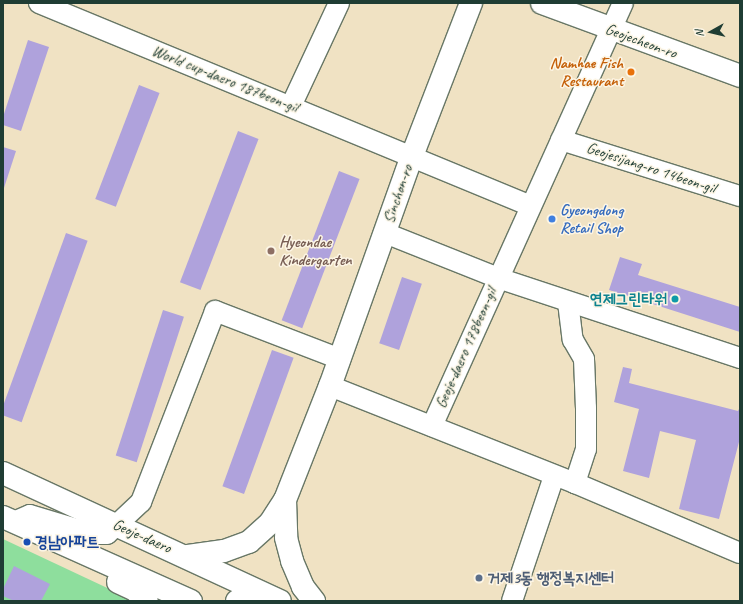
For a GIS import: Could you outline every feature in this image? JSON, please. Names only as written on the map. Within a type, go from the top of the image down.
[{"type":"main road","name":"Sinchon-ro","points":[[285,500],[330,386],[412,156],[471,3]]},
{"type":"main road","name":"Geojecheon-ro","points":[[542,3],[610,30],[740,76]]},
{"type":"main road","name":"Geoje-daero","points":[[3,473],[116,526],[188,556],[277,600]]},
{"type":"main road","points":[[188,556],[224,551],[249,542],[270,523],[285,500]]},
{"type":"main road","points":[[285,500],[286,538],[292,561],[303,587],[314,601]]},
{"type":"main road","points":[[8,519],[81,554],[191,601]]},
{"type":"main road","points":[[81,554],[111,579],[135,590],[147,601]]},
{"type":"main road","points":[[237,601],[277,600]]},
{"type":"street","name":"World cup-daero 187beon-gil","points":[[39,3],[292,106],[531,206]]},
{"type":"street","points":[[292,106],[339,3]]},
{"type":"street","name":"Geoje-daero 178beon-gil","points":[[623,3],[432,426],[554,476],[575,483],[740,553]]},
{"type":"street","name":"Geojesijang-ro 14beon-gil","points":[[561,140],[740,196]]},
{"type":"street","points":[[385,233],[498,278],[740,358]]},
{"type":"street","points":[[568,302],[573,340],[584,359],[586,408],[586,449],[575,483]]},
{"type":"street","points":[[8,519],[30,515],[93,534],[107,534],[141,502],[215,311],[340,359]]},
{"type":"street","points":[[330,386],[432,426]]},
{"type":"street","points":[[512,601],[554,476]]},
{"type":"green space","points":[[3,539],[135,601],[3,601]]},
{"type":"building","points":[[28,40],[49,47],[21,131],[3,125],[3,117]]},
{"type":"building","points":[[139,85],[160,93],[116,207],[95,199]]},
{"type":"building","points":[[238,131],[259,139],[200,290],[180,282]]},
{"type":"building","points":[[3,147],[16,151],[3,191]]},
{"type":"building","points":[[339,171],[360,179],[302,328],[282,320]]},
{"type":"building","points":[[66,233],[88,241],[22,422],[3,415],[3,406]]},
{"type":"building","name":"연제그린타워","points":[[620,257],[642,264],[638,275],[740,307],[740,332],[609,290]]},
{"type":"building","points":[[402,277],[422,284],[399,350],[379,343]]},
{"type":"building","points":[[163,310],[184,317],[137,462],[116,456]]},
{"type":"building","points":[[272,350],[294,358],[244,494],[222,486]]},
{"type":"building","points":[[623,367],[632,369],[629,383],[738,411],[740,407],[740,438],[719,519],[679,509],[696,440],[660,431],[649,478],[623,471],[639,409],[614,402]]},
{"type":"building","points":[[14,566],[50,584],[41,601],[14,601],[3,596],[3,589]]},
{"type":"place","name":"Namhae Fish Restaurant","points":[[631,72]]},
{"type":"place","name":"Gyeongdong Retail Shop","points":[[552,219]]},
{"type":"place","name":"Hyeondae Kindergarten","points":[[271,251]]},
{"type":"place","name":"연제그린타워","points":[[675,299]]},
{"type":"place","name":"경남아파트","points":[[27,542]]},
{"type":"place","name":"거제3동 행정복지센터","points":[[479,578]]}]
